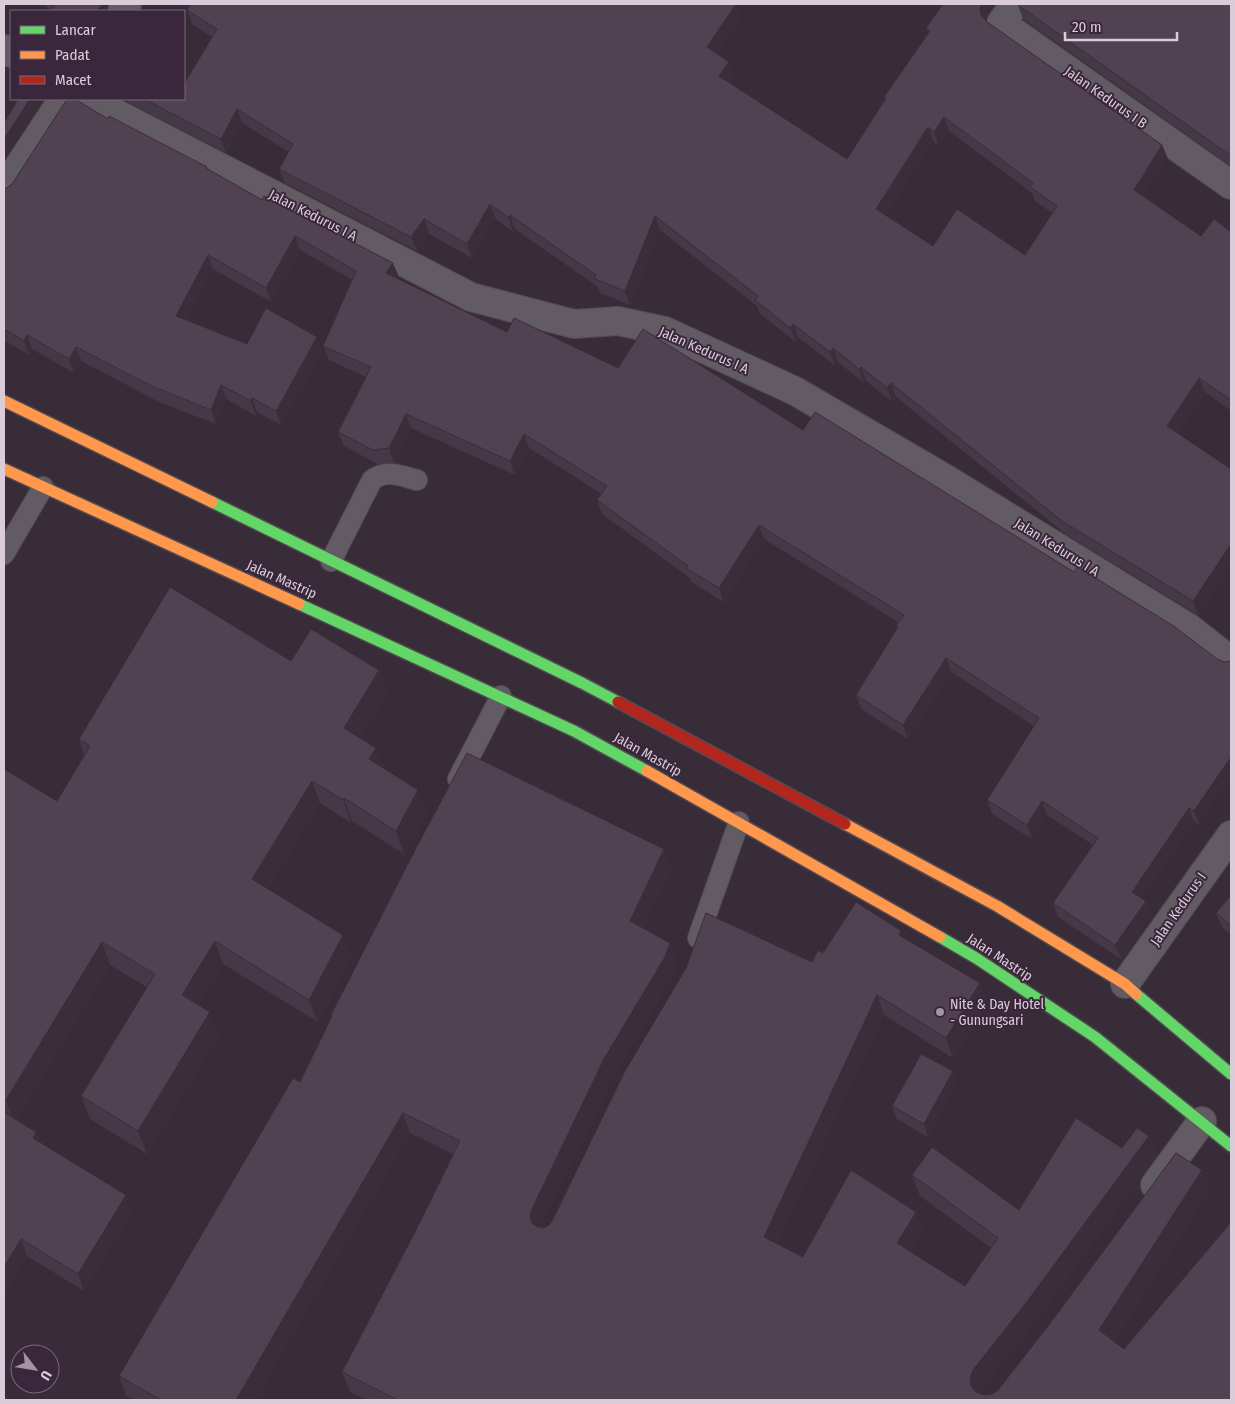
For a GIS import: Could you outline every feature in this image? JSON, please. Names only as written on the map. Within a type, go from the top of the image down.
[{"type":"main road","points":[[4,401],[582,683],[997,906],[1125,984],[1231,1074]]},
{"type":"main road","name":"Jalan Mastrip","points":[[4,469],[574,731],[739,822],[976,958],[1095,1037],[1231,1146]]},
{"type":"street","name":"Jalan Kedurus I B","points":[[1015,4],[1001,24],[1231,185]]},
{"type":"street","points":[[4,189],[62,100]]},
{"type":"street","name":"Jalan Kedurus I A","points":[[90,100],[471,297],[574,324],[618,321],[665,331],[795,391],[946,479],[1189,628],[1230,657]]},
{"type":"street","name":"Jalan Kedurus I","points":[[1125,984],[1231,835]]},
{"type":"street","points":[[1138,1208],[1202,1122]]},
{"type":"lane","points":[[331,560],[372,480],[385,473],[417,480]]},
{"type":"lane","points":[[4,554],[43,487]]},
{"type":"lane","points":[[450,794],[501,696]]},
{"type":"lane","points":[[692,956],[739,822]]},
{"type":"building","points":[[102,4],[98,10],[52,10],[55,5]]},
{"type":"building","points":[[191,4],[736,4],[707,47],[729,62],[719,76],[847,159],[886,98],[884,97],[930,31],[926,28],[943,4],[982,4],[980,7],[981,15],[987,22],[1162,145],[1134,190],[1201,236],[1214,219],[1231,232],[1231,400],[1199,378],[1167,426],[1231,469],[1231,544],[1193,601],[1062,521],[891,383],[887,388],[833,348],[830,352],[793,324],[790,328],[755,300],[758,296],[655,216],[625,291],[595,279],[596,275],[510,215],[508,217],[490,204],[467,244],[424,219],[411,237],[279,169],[293,144],[237,109],[221,139],[146,100],[185,100],[185,82],[217,29],[187,10]],"holes":[[[944,117],[1033,183],[1030,187],[1057,206],[1025,255],[957,209],[933,246],[876,209],[928,127],[934,132]]]},
{"type":"building","points":[[1231,4],[1231,156],[1018,5]]},
{"type":"building","points":[[17,100],[29,100],[4,139],[4,123]]},
{"type":"building","points":[[66,100],[77,100],[108,119],[109,116],[207,167],[262,200],[264,196],[393,263],[386,273],[507,332],[514,318],[618,368],[643,329],[803,430],[815,412],[1074,572],[1078,567],[1175,627],[1217,659],[1224,662],[1231,661],[1231,757],[1194,811],[1189,808],[1132,892],[1146,901],[1115,945],[1053,903],[1098,838],[1042,801],[1027,825],[987,800],[1039,718],[946,658],[903,725],[856,695],[904,615],[759,525],[719,588],[686,568],[688,566],[597,500],[607,486],[524,434],[510,461],[406,414],[389,448],[373,450],[338,432],[371,367],[323,346],[356,271],[295,236],[266,288],[208,255],[176,316],[247,344],[266,308],[317,337],[276,411],[252,398],[251,401],[221,385],[211,410],[154,387],[76,347],[69,359],[27,335],[24,341],[4,329],[4,189],[12,184]]},
{"type":"building","points":[[170,587],[291,661],[311,629],[379,670],[344,728],[376,748],[369,759],[418,790],[396,831],[344,798],[343,800],[312,781],[252,879],[343,935],[309,1000],[215,941],[182,995],[210,1012],[138,1131],[81,1096],[155,974],[102,942],[6,1100],[4,1098],[4,769],[57,801],[90,746],[79,739]]},
{"type":"building","points":[[467,753],[664,849],[630,921],[670,943],[665,957],[604,1059],[531,1211],[532,1223],[543,1228],[552,1221],[625,1071],[686,968],[706,913],[812,962],[818,950],[823,953],[856,902],[901,931],[899,935],[980,983],[946,1038],[877,995],[764,1237],[803,1257],[851,1170],[916,1212],[897,1243],[965,1286],[998,1238],[912,1175],[932,1147],[1019,1210],[1076,1118],[1122,1148],[1137,1128],[1149,1136],[1026,1303],[973,1370],[970,1378],[971,1386],[976,1392],[984,1395],[992,1394],[998,1390],[1051,1322],[1176,1153],[1202,1170],[1099,1330],[1124,1349],[1231,1222],[1231,1400],[398,1400],[342,1372],[460,1141],[403,1113],[236,1400],[161,1400],[119,1376],[293,1078],[300,1082],[331,1015],[417,846]]},
{"type":"building","points":[[1231,895],[1231,925],[1216,913]]},
{"type":"building","points":[[921,1054],[953,1071],[924,1124],[892,1106]]},
{"type":"building","points":[[4,1112],[36,1132],[33,1138],[126,1195],[78,1274],[21,1239],[4,1267]]},
{"type":"traffic: fast","points":[[212,502],[618,702]]},
{"type":"traffic: fast","points":[[299,604],[574,731],[647,771]]},
{"type":"traffic: fast","points":[[940,937],[976,958],[1095,1037],[1231,1146]]},
{"type":"traffic: fast","points":[[1136,994],[1231,1074]]},
{"type":"traffic: slow","points":[[4,401],[212,502]]},
{"type":"traffic: slow","points":[[4,469],[299,604]]},
{"type":"traffic: slow","points":[[647,771],[940,937]]},
{"type":"traffic: slow","points":[[845,824],[997,906],[1125,984],[1136,994]]},
{"type":"traffic: jam","points":[[618,702],[845,824]]},
{"type":"place","name":"Nite & Day Hotel - Gunungsari","points":[[940,1012]]}]
